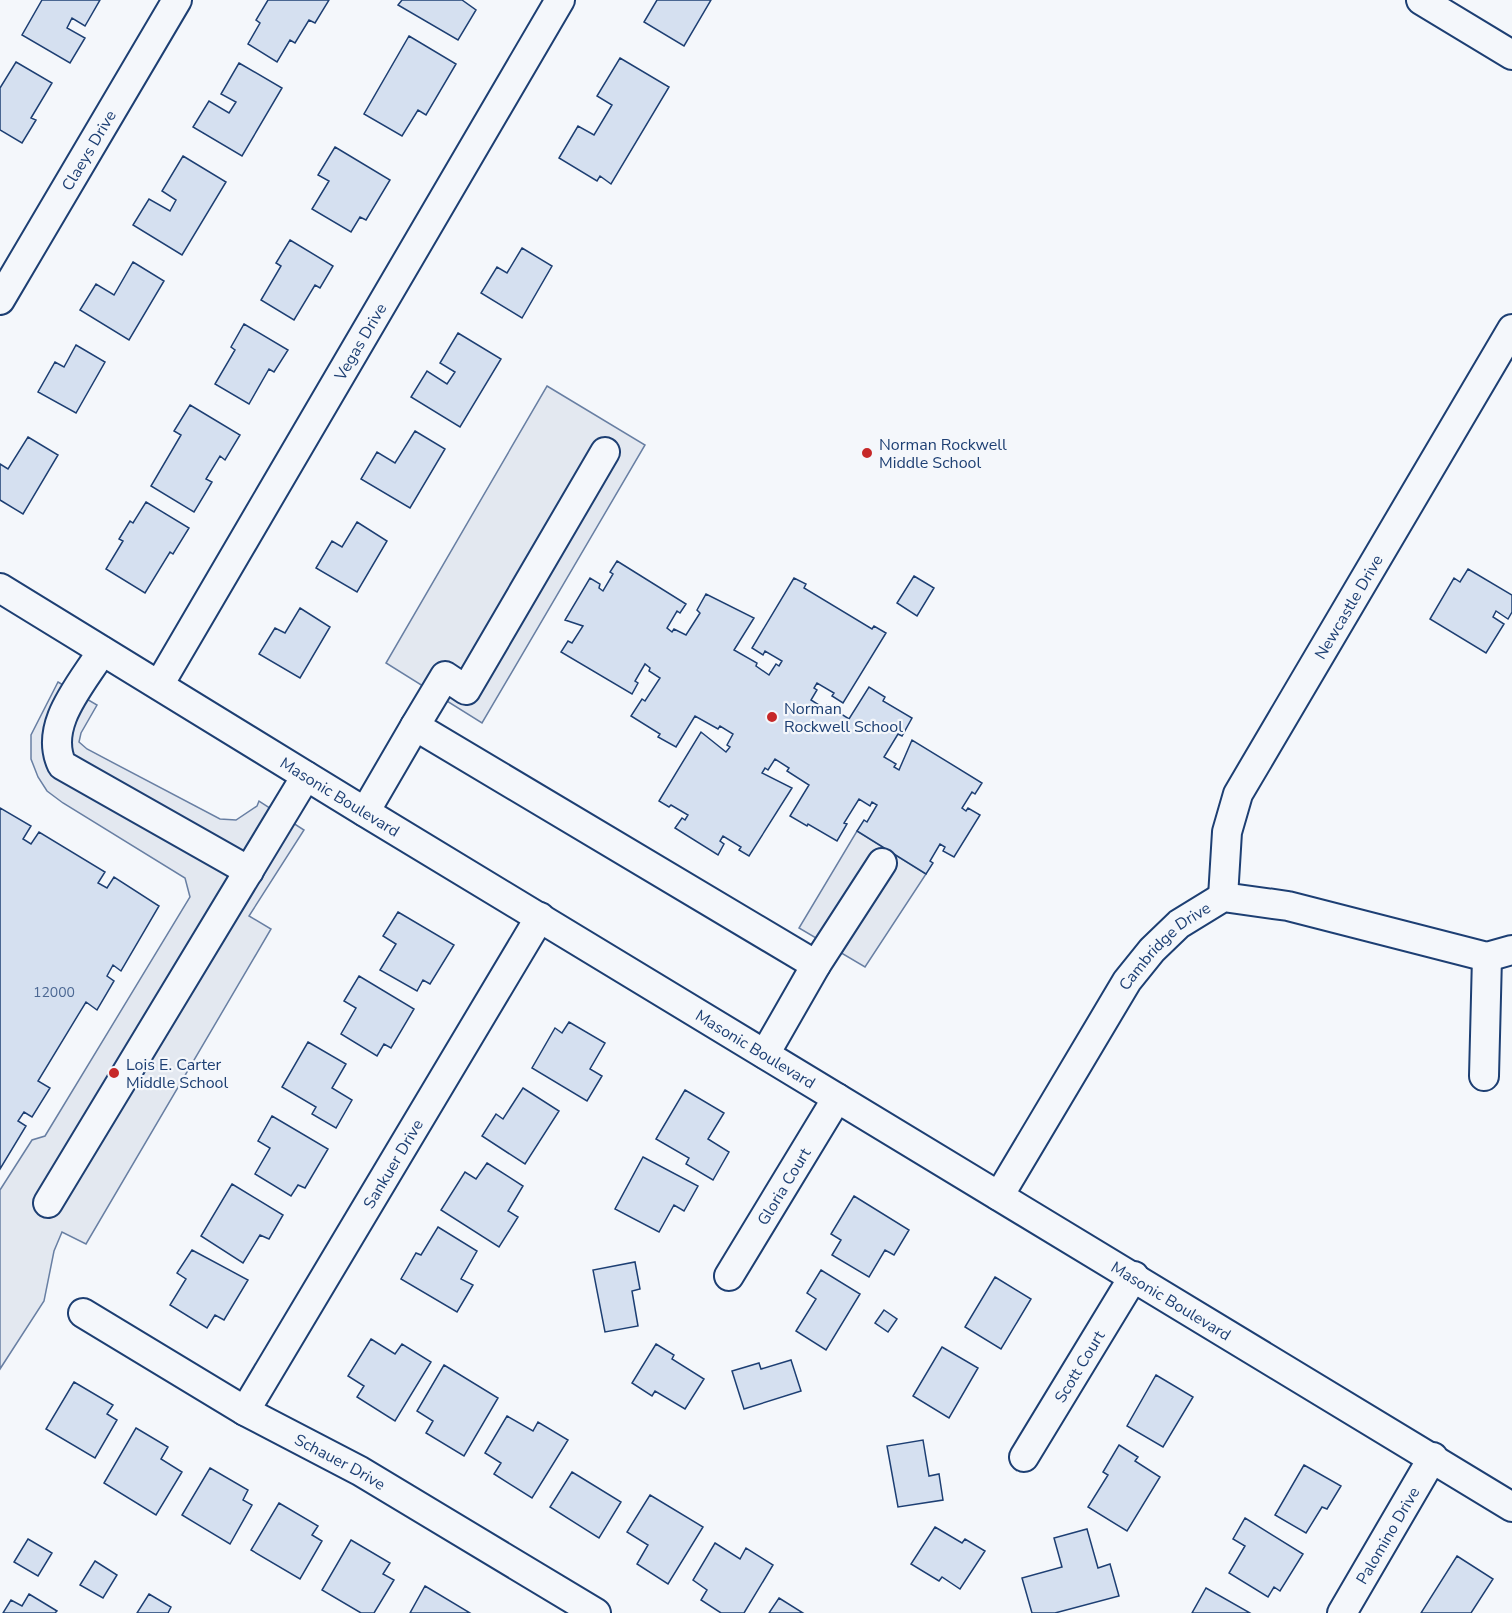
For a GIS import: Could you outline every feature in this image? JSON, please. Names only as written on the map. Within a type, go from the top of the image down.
[{"type":"street","name":"Claeys Drive","points":[[0,300],[177,0]]},
{"type":"street","name":"Vegas Drive","points":[[159,684],[560,0]]},
{"type":"street","points":[[1421,0],[1512,55]]},
{"type":"street","name":"Newcastle Drive","points":[[1223,897],[1227,832],[1238,794],[1512,329]]},
{"type":"street","points":[[364,812],[445,676],[466,690],[605,452]]},
{"type":"street","name":"Masonic Boulevard","points":[[0,588],[364,812],[1433,1457],[1512,1507]]},
{"type":"street","points":[[102,651],[62,716],[56,734],[55,751],[62,765],[249,871]]},
{"type":"street","points":[[415,726],[816,965]]},
{"type":"street","points":[[48,1203],[306,776]]},
{"type":"street","points":[[765,1054],[816,965],[882,863]]},
{"type":"street","name":"Cambridge Drive","points":[[999,1196],[1126,981],[1152,950],[1179,924],[1223,897],[1288,906],[1499,953]]},
{"type":"street","name":"Sankuer Drive","points":[[245,1411],[540,917]]},
{"type":"street","points":[[1484,1076],[1499,953]]},
{"type":"street","name":"Gloria Court","points":[[729,1275],[837,1098]]},
{"type":"street","name":"Scott Court","points":[[1024,1457],[1134,1276]]},
{"type":"street","name":"Schauer Drive","points":[[83,1313],[245,1411],[360,1471],[596,1613]]},
{"type":"street","name":"Palomino Drive","points":[[1342,1613],[1433,1457]]},
{"type":"shaded area","points":[[547,386],[645,445],[482,723],[386,663]]},
{"type":"shaded area","points":[[58,682],[97,705],[81,733],[79,742],[87,749],[220,819],[236,820],[257,806],[259,801],[304,830],[249,916],[271,929],[86,1244],[62,1232],[54,1251],[44,1301],[0,1369],[0,1190],[32,1140],[45,1136],[190,897],[185,878],[63,803],[47,791],[38,777],[31,759],[31,735]]},
{"type":"shaded area","points":[[857,831],[926,874],[865,967],[799,928]]},
{"type":"building","points":[[42,0],[100,0],[85,26],[72,18],[67,28],[85,38],[70,63],[22,35]]},
{"type":"building","points":[[268,0],[329,0],[315,23],[309,20],[295,43],[290,40],[277,62],[248,44],[260,23],[256,20]]},
{"type":"building","points":[[402,0],[462,0],[476,10],[458,40],[398,5]]},
{"type":"building","points":[[657,0],[711,0],[684,46],[644,22]]},
{"type":"building","points":[[409,36],[456,64],[426,115],[418,110],[402,136],[364,114]]},
{"type":"building","points":[[620,58],[669,87],[611,184],[600,176],[597,181],[559,158],[578,126],[594,135],[612,105],[597,96]]},
{"type":"building","points":[[16,62],[52,83],[31,118],[36,120],[22,143],[0,130],[0,88]]},
{"type":"building","points":[[239,63],[282,88],[242,156],[193,127],[209,101],[229,113],[236,102],[221,94]]},
{"type":"building","points":[[335,147],[390,180],[366,220],[360,217],[351,232],[312,209],[329,181],[318,175]]},
{"type":"building","points":[[183,156],[226,182],[182,255],[133,225],[149,199],[170,211],[176,200],[162,191]]},
{"type":"building","points":[[290,240],[333,266],[320,288],[315,285],[294,320],[261,300],[281,266],[276,263]]},
{"type":"building","points":[[522,248],[552,266],[522,318],[481,293],[497,267],[507,273]]},
{"type":"building","points":[[133,262],[164,281],[129,340],[80,310],[96,284],[114,295]]},
{"type":"building","points":[[244,324],[288,350],[274,372],[269,369],[249,404],[215,384],[235,350],[231,347]]},
{"type":"building","points":[[458,333],[501,359],[460,427],[411,397],[427,371],[447,384],[455,372],[440,363]]},
{"type":"building","points":[[76,345],[105,362],[76,413],[38,392],[55,362],[64,367]]},
{"type":"building","points":[[190,405],[240,435],[225,460],[220,456],[206,479],[212,482],[194,512],[151,486],[181,435],[174,431]]},
{"type":"building","points":[[415,431],[445,449],[410,508],[361,479],[377,452],[395,463]]},
{"type":"building","points":[[28,437],[58,455],[23,514],[0,500],[0,464],[8,469]]},
{"type":"building","points":[[146,502],[189,528],[173,554],[170,552],[145,593],[106,569],[123,541],[119,539],[130,521],[133,523]]},
{"type":"building","points":[[357,522],[387,541],[357,592],[316,568],[332,541],[342,547]]},
{"type":"building","name":"Norman Rockwell School","points":[[617,561],[686,604],[680,613],[677,611],[667,628],[672,632],[674,629],[686,635],[700,613],[697,610],[706,594],[754,618],[734,650],[757,663],[756,666],[769,675],[776,664],[779,666],[782,661],[765,651],[763,655],[752,648],[794,578],[806,584],[804,588],[872,629],[874,626],[886,633],[843,703],[832,696],[834,693],[817,683],[814,688],[817,690],[811,700],[825,709],[827,705],[849,719],[869,687],[885,697],[883,701],[912,718],[902,736],[898,734],[884,757],[896,764],[894,767],[899,770],[912,740],[982,783],[975,794],[972,792],[962,808],[966,811],[968,808],[980,815],[954,857],[943,851],[945,847],[940,844],[930,861],[933,863],[926,874],[857,831],[864,820],[867,822],[877,805],[872,802],[870,806],[859,799],[844,823],[847,824],[837,841],[808,824],[807,826],[790,816],[809,785],[787,771],[789,768],[775,759],[768,770],[765,768],[762,773],[792,788],[749,856],[739,850],[741,847],[723,836],[720,841],[724,844],[718,855],[675,828],[682,818],[685,820],[688,815],[659,801],[701,732],[726,752],[730,747],[727,745],[733,734],[720,726],[718,729],[695,716],[676,747],[658,737],[660,734],[631,716],[642,699],[645,701],[660,678],[649,671],[650,668],[645,664],[635,681],[638,683],[632,694],[561,652],[568,641],[572,643],[583,626],[565,620],[590,578],[600,584],[599,588],[603,591],[613,574],[610,572]]},
{"type":"building","points":[[1468,569],[1512,595],[1512,612],[1508,619],[1496,611],[1493,617],[1504,624],[1486,653],[1430,619],[1454,578],[1460,582]]},
{"type":"building","points":[[914,576],[934,588],[917,616],[897,603]]},
{"type":"building","points":[[300,608],[330,627],[300,678],[259,654],[275,628],[285,633]]},
{"type":"building","points":[[0,808],[31,826],[23,839],[31,844],[39,832],[105,872],[98,883],[107,888],[114,877],[159,906],[121,971],[113,965],[107,976],[114,981],[97,1010],[86,1002],[38,1081],[50,1088],[32,1117],[24,1112],[18,1121],[26,1126],[0,1169]]},
{"type":"building","points":[[398,912],[454,945],[430,984],[423,980],[417,991],[380,970],[396,944],[383,936]]},
{"type":"building","points":[[359,976],[414,1009],[391,1048],[384,1044],[377,1056],[341,1034],[356,1008],[344,1001]]},
{"type":"building","points":[[569,1022],[605,1043],[590,1069],[602,1076],[587,1101],[532,1068],[555,1028],[562,1033]]},
{"type":"building","points":[[308,1042],[346,1064],[332,1088],[352,1100],[336,1128],[312,1114],[316,1107],[282,1087]]},
{"type":"building","points":[[523,1088],[559,1111],[525,1164],[482,1136],[496,1114],[503,1119]]},
{"type":"building","points":[[685,1090],[724,1113],[708,1139],[729,1152],[713,1180],[686,1164],[689,1158],[656,1139]]},
{"type":"building","points":[[272,1116],[328,1149],[305,1188],[298,1185],[291,1196],[255,1174],[270,1148],[258,1141]]},
{"type":"building","points":[[643,1157],[698,1186],[684,1211],[674,1205],[659,1232],[615,1209]]},
{"type":"building","points":[[487,1163],[523,1186],[508,1211],[518,1217],[499,1247],[441,1210],[465,1172],[476,1179]]},
{"type":"building","points":[[232,1184],[283,1215],[269,1239],[260,1235],[243,1263],[201,1236]]},
{"type":"building","points":[[854,1196],[909,1230],[894,1255],[885,1250],[869,1277],[832,1255],[841,1240],[831,1234]]},
{"type":"building","points":[[438,1227],[477,1251],[461,1279],[473,1285],[457,1312],[401,1279],[416,1253],[421,1255]]},
{"type":"building","points":[[192,1250],[248,1280],[224,1320],[215,1315],[207,1328],[170,1305],[186,1279],[177,1273]]},
{"type":"building","points":[[635,1262],[640,1289],[632,1291],[638,1326],[605,1332],[593,1270]]},
{"type":"building","points":[[821,1270],[860,1294],[826,1350],[796,1331],[816,1299],[807,1293]]},
{"type":"building","points":[[995,1277],[1031,1299],[1001,1349],[965,1327]]},
{"type":"building","points":[[884,1310],[897,1319],[888,1332],[875,1323]]},
{"type":"building","points":[[371,1339],[395,1354],[402,1344],[431,1362],[395,1421],[357,1397],[364,1386],[348,1376]]},
{"type":"building","points":[[656,1344],[674,1355],[672,1359],[704,1379],[685,1409],[655,1391],[652,1396],[632,1383]]},
{"type":"building","points":[[942,1347],[978,1368],[949,1418],[913,1396]]},
{"type":"building","points":[[791,1360],[801,1391],[744,1409],[732,1371],[759,1363],[761,1369]]},
{"type":"building","points":[[444,1365],[498,1398],[464,1456],[426,1433],[433,1421],[417,1411]]},
{"type":"building","points":[[1156,1375],[1193,1397],[1163,1447],[1127,1426]]},
{"type":"building","points":[[74,1382],[113,1405],[107,1414],[117,1420],[95,1458],[46,1429]]},
{"type":"building","points":[[507,1416],[533,1431],[538,1422],[568,1440],[532,1498],[494,1474],[501,1463],[485,1453]]},
{"type":"building","points":[[136,1428],[168,1447],[161,1459],[182,1472],[156,1515],[104,1483]]},
{"type":"building","points":[[923,1440],[929,1476],[939,1474],[943,1500],[898,1507],[887,1446]]},
{"type":"building","points":[[1119,1445],[1138,1457],[1135,1461],[1160,1477],[1127,1531],[1088,1507],[1108,1475],[1103,1472]]},
{"type":"building","points":[[1304,1465],[1341,1486],[1327,1509],[1322,1507],[1306,1533],[1275,1515]]},
{"type":"building","points":[[210,1468],[248,1490],[243,1500],[252,1505],[230,1544],[182,1515]]},
{"type":"building","points":[[572,1472],[621,1502],[599,1538],[550,1507]]},
{"type":"building","points":[[650,1495],[703,1527],[668,1584],[637,1564],[648,1545],[627,1532]]},
{"type":"building","points":[[279,1503],[318,1526],[312,1535],[322,1541],[300,1579],[251,1550]]},
{"type":"building","points":[[1245,1518],[1303,1554],[1280,1591],[1274,1587],[1268,1597],[1229,1573],[1245,1546],[1233,1539]]},
{"type":"building","points":[[935,1527],[962,1543],[965,1539],[985,1551],[960,1589],[942,1577],[939,1581],[911,1564]]},
{"type":"building","points":[[1087,1529],[1098,1568],[1110,1564],[1119,1596],[1055,1613],[1032,1613],[1022,1578],[1062,1567],[1054,1538]]},
{"type":"building","points":[[28,1539],[52,1553],[38,1576],[14,1562]]},
{"type":"building","points":[[351,1540],[390,1563],[383,1574],[394,1580],[374,1613],[361,1613],[322,1590]]},
{"type":"building","points":[[715,1543],[740,1559],[746,1548],[773,1565],[744,1613],[721,1613],[701,1600],[707,1590],[693,1580]]},
{"type":"building","points":[[1457,1556],[1493,1579],[1471,1613],[1421,1613]]},
{"type":"building","points":[[95,1561],[117,1575],[103,1598],[80,1585]]},
{"type":"building","points":[[425,1586],[470,1613],[410,1613]]},
{"type":"building","points":[[1206,1588],[1250,1613],[1192,1613]]},
{"type":"building","points":[[29,1594],[57,1611],[55,1613],[3,1613],[11,1600],[22,1606]]},
{"type":"building","points":[[149,1594],[171,1607],[168,1613],[137,1613]]},
{"type":"building","points":[[779,1598],[803,1613],[769,1613]]},
{"type":"place","name":"Norman Rockwell Middle School","points":[[867,453]]},
{"type":"place","name":"Norman Rockwell School","points":[[772,717]]},
{"type":"place","name":"Lois E. Carter Middle School","points":[[114,1073]]}]
